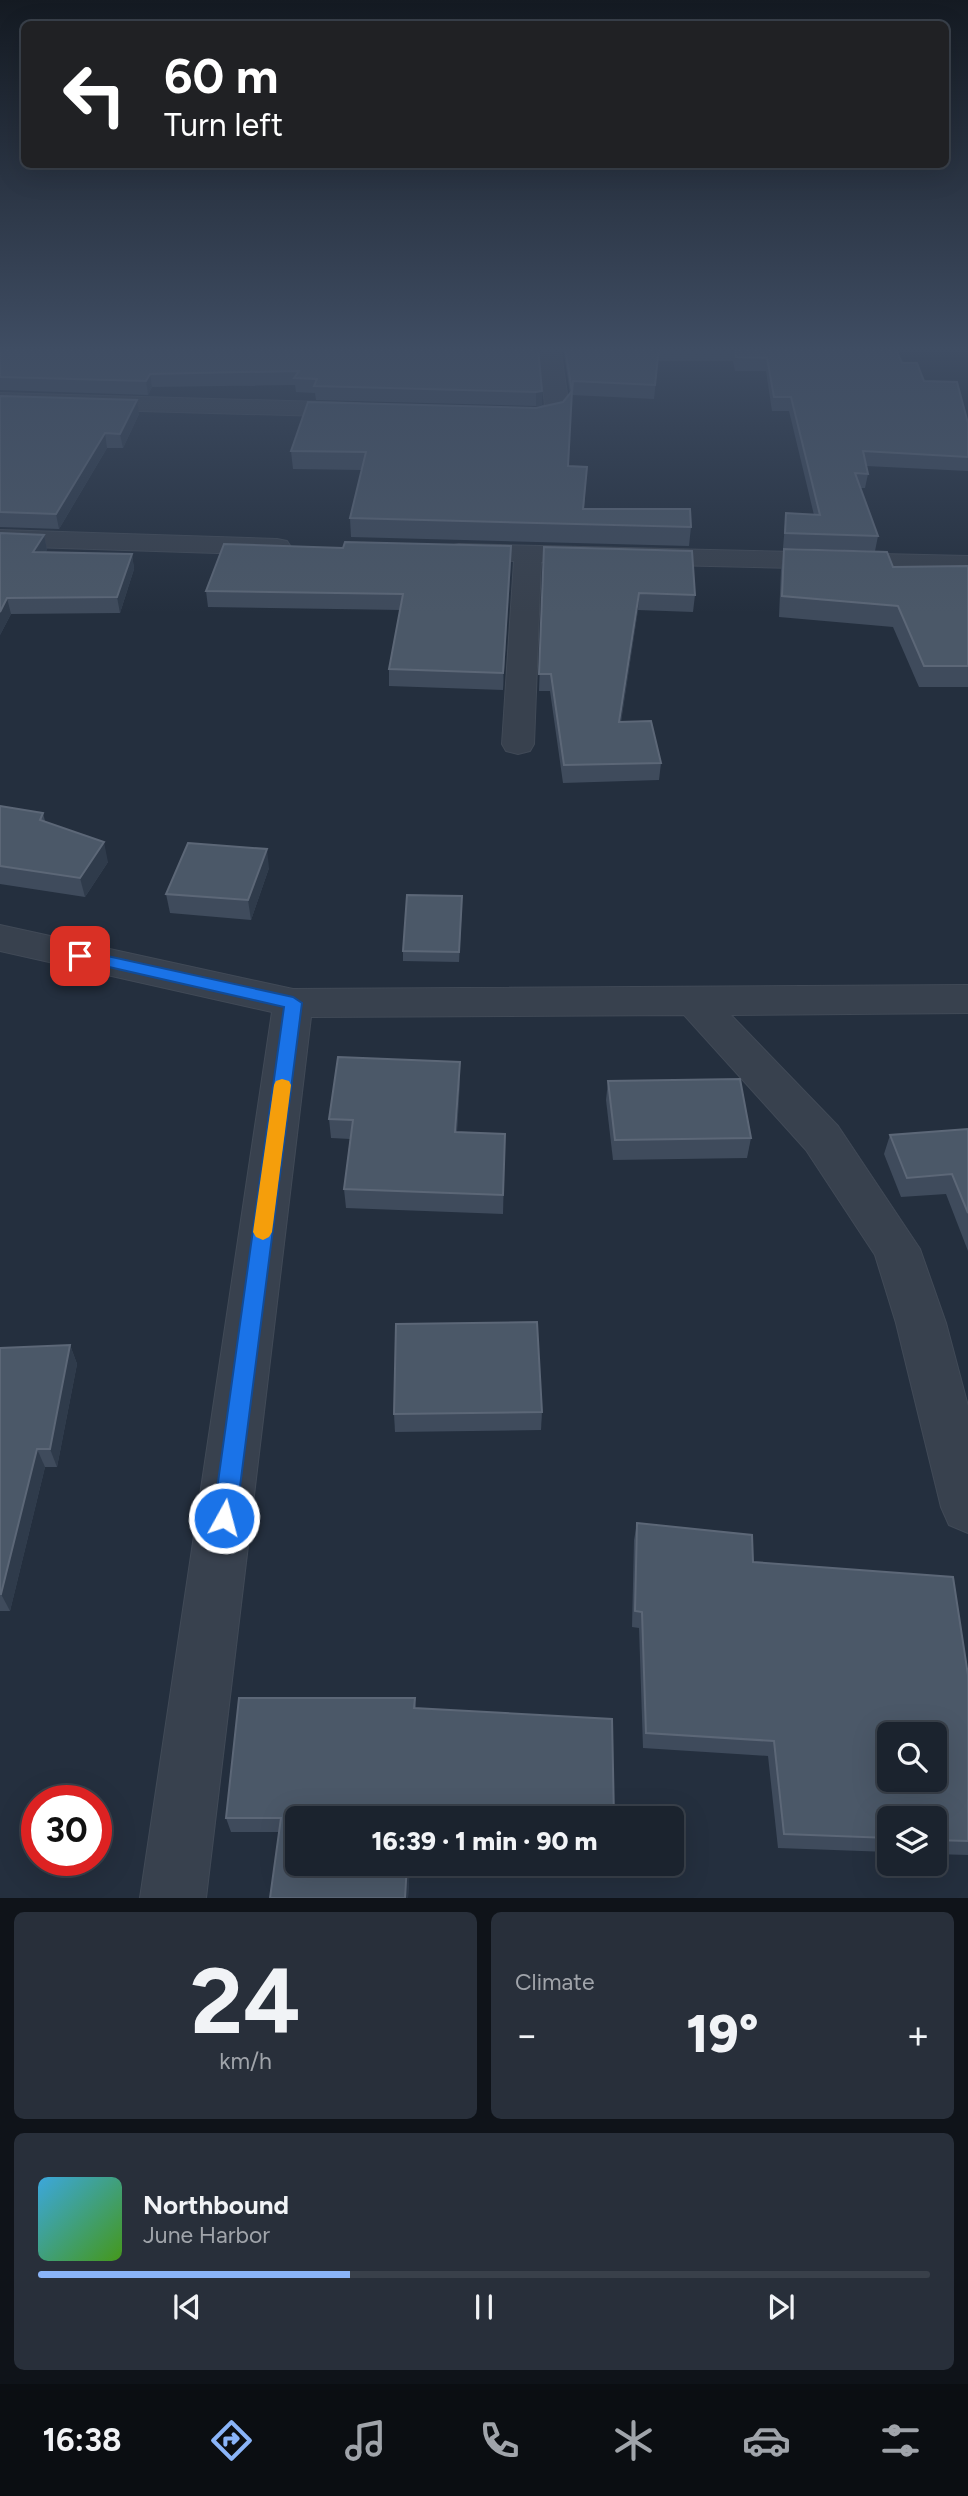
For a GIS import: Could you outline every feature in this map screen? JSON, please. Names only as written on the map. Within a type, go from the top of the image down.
[{"type":"street","points":[[0,538],[299,548]]},
{"type":"street","points":[[435,552],[968,564]]},
{"type":"street","points":[[518,744],[528,553]]},
{"type":"street","points":[[0,938],[293,1003],[968,999]]},
{"type":"street","points":[[694,1000],[822,1138],[897,1250],[920,1324],[968,1507]]},
{"type":"street","points":[[173,1898],[293,1003]]},
{"type":"building","points":[[0,436],[103,436],[56,514],[0,512]]},
{"type":"building","points":[[296,436],[570,436],[568,466],[587,467],[583,509],[690,509],[691,527],[350,518],[366,452],[291,451]]},
{"type":"building","points":[[800,436],[968,436],[968,457],[863,451],[868,474],[855,473],[878,536],[785,533],[786,513],[820,515]]},
{"type":"building","points":[[0,533],[44,535],[33,552],[132,554],[117,597],[7,598],[0,612]]},
{"type":"building","points":[[345,542],[511,546],[503,673],[389,669],[403,594],[206,591],[224,544],[343,548]]},
{"type":"building","points":[[544,547],[692,551],[695,595],[639,593],[619,722],[651,721],[661,763],[564,765],[551,674],[539,674]]},
{"type":"building","points":[[784,549],[887,552],[893,567],[968,566],[968,666],[924,666],[898,606],[782,596]]},
{"type":"building","points":[[0,806],[43,813],[40,820],[104,842],[80,878],[0,866]]},
{"type":"building","points":[[188,843],[267,849],[248,900],[166,894]]},
{"type":"building","points":[[407,895],[462,896],[459,952],[403,951]]},
{"type":"building","points":[[338,1057],[460,1062],[455,1132],[505,1134],[503,1195],[344,1189],[353,1120],[329,1119]]},
{"type":"building","points":[[740,1079],[751,1138],[615,1140],[608,1081]]},
{"type":"building","points":[[968,1129],[968,1213],[952,1174],[907,1178],[890,1135]]},
{"type":"building","points":[[537,1322],[542,1412],[394,1414],[396,1324]]},
{"type":"building","points":[[70,1345],[50,1449],[37,1449],[0,1594],[0,1348]]},
{"type":"building","points":[[637,1523],[752,1535],[753,1562],[953,1577],[968,1675],[968,1841],[947,1840],[947,1806],[877,1806],[877,1838],[784,1834],[774,1741],[646,1733],[642,1612],[635,1611]]},
{"type":"building","points":[[239,1698],[415,1698],[414,1708],[612,1719],[614,1806],[285,1806],[285,1876],[406,1876],[405,1898],[270,1898],[281,1818],[226,1818]]},
{"type":"slow traffic","points":[[263,1232],[282,1085]]},
{"type":"route","points":[[80,956],[293,1003],[224,1518]]}]
